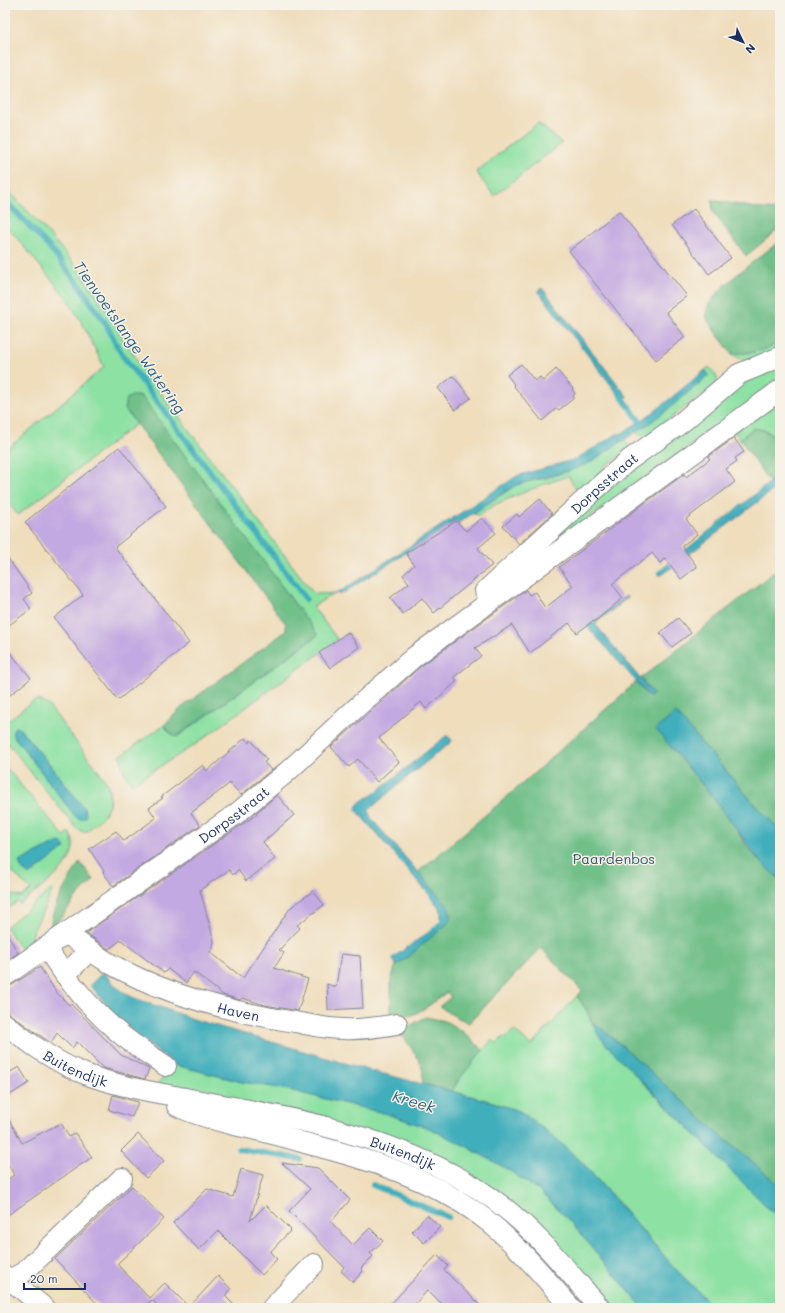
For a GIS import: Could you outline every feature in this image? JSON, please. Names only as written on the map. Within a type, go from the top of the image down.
[{"type":"street","name":"Dorpsstraat","points":[[447,632],[488,589],[629,460],[680,423],[739,374],[780,357]]},
{"type":"street","name":"Dorpsstraat","points":[[5,976],[236,814],[287,772],[380,686],[447,632],[780,390]]},
{"type":"street","name":"Haven","points":[[66,933],[108,962],[152,983],[192,998],[236,1011],[266,1018],[341,1029],[370,1028],[397,1024]]},
{"type":"street","points":[[46,947],[84,999],[117,1031],[166,1066]]},
{"type":"street","points":[[65,975],[90,950]]},
{"type":"street","name":"Buitendijk","points":[[5,1024],[43,1054],[62,1064],[97,1078],[156,1094],[280,1117],[338,1130],[395,1148],[440,1168],[486,1194],[512,1214],[544,1245],[600,1308]]},
{"type":"street","name":"Buitendijk","points":[[156,1094],[173,1105],[206,1118],[366,1160],[399,1172],[433,1187],[469,1208],[494,1227],[519,1251],[571,1308]]},
{"type":"street","points":[[6,1278],[24,1272],[122,1178]]},
{"type":"street","points":[[272,1308],[314,1264]]},
{"type":"street","points":[[6,1278],[45,1308]]},
{"type":"green space","points":[[538,123],[562,143],[494,196],[476,172]]},
{"type":"green space","points":[[5,187],[70,258],[96,295],[147,375],[314,594],[338,593],[326,598],[313,607],[338,640],[196,744],[132,784],[124,772],[120,756],[164,725],[168,731],[177,737],[318,635],[125,409],[136,424],[18,515],[5,499],[5,451],[104,367],[82,323],[66,297],[5,224]]},
{"type":"green space","points":[[712,200],[762,209],[780,210],[780,228],[746,256],[713,212]]},
{"type":"green space","points":[[780,241],[780,342],[757,352],[731,353],[707,319],[706,315],[708,307],[714,297],[736,275]]},
{"type":"green space","points":[[780,342],[780,350],[745,361],[731,353],[757,351],[769,348]]},
{"type":"green space","points":[[780,362],[780,381],[504,579],[719,395]]},
{"type":"green space","points":[[709,367],[715,373],[717,378],[715,385],[647,436],[641,436],[636,432],[647,425]]},
{"type":"green space","points":[[132,396],[141,396],[318,635],[176,737],[168,731],[164,725],[181,708],[286,631],[286,624],[125,409],[126,399]]},
{"type":"green space","points":[[780,402],[780,435],[772,434],[765,430],[752,429],[740,439],[734,431]]},
{"type":"green space","points":[[757,428],[772,434],[780,435],[780,474],[769,482],[740,439],[752,429]]},
{"type":"green space","points":[[625,439],[628,445],[622,455],[606,465],[601,473],[579,494],[568,476],[494,505],[479,515],[472,514],[516,485],[548,478],[589,463]]},
{"type":"green space","name":"Paardenbos","points":[[780,567],[780,831],[750,799],[676,713],[656,729],[720,807],[752,852],[780,879],[780,1186],[714,1130],[616,1040],[593,1025],[586,1009],[577,996],[582,991],[541,948],[469,1023],[447,1012],[440,1006],[451,997],[447,992],[415,1014],[403,1017],[391,1015],[391,980],[396,965],[403,961],[450,919],[449,909],[446,904],[418,872],[522,784],[636,682],[648,696],[652,693],[641,678]]},
{"type":"green space","points":[[37,700],[49,706],[108,784],[110,797],[109,806],[104,815],[88,831],[83,832],[77,829],[5,740],[5,723],[32,702]],"holes":[[[19,728],[84,808],[86,815],[75,816],[13,735]]]},
{"type":"green space","points":[[5,766],[64,836],[69,832],[73,843],[72,853],[67,863],[58,873],[20,904],[17,902],[5,911],[5,892],[21,897],[31,890],[5,865]],"holes":[[[57,843],[64,848],[30,875],[19,862]]]},
{"type":"green space","points":[[80,862],[94,880],[78,895],[59,920],[51,927],[53,912],[57,903],[66,884]]},
{"type":"green space","points":[[52,889],[53,890],[23,953],[6,927]]},
{"type":"green space","points":[[577,996],[586,1009],[599,1036],[643,1083],[780,1220],[780,1308],[714,1308],[672,1265],[612,1195],[548,1132],[521,1112],[493,1102],[452,1091],[476,1058],[492,1040],[497,1043],[503,1037],[505,1039],[514,1030],[531,1046]]},
{"type":"green space","points":[[426,1017],[445,1021],[462,1031],[483,1050],[458,1080],[452,1091],[422,1083],[423,1071],[420,1062],[400,1031]]},
{"type":"green space","points":[[175,1065],[242,1082],[280,1088],[384,1113],[429,1128],[464,1145],[507,1169],[538,1190],[567,1218],[643,1308],[604,1308],[455,1172],[152,1089]]},
{"type":"water","points":[[542,288],[627,396],[627,398],[624,400],[622,399],[538,291]]},
{"type":"water","points":[[704,371],[706,371],[708,376],[666,411],[589,463],[569,471],[516,485],[458,523],[456,521],[340,595],[338,593],[517,476],[576,459],[617,434],[621,434],[655,411]]},
{"type":"water","points":[[780,474],[780,485],[662,575],[657,573]]},
{"type":"water","points":[[626,596],[627,598],[596,623],[596,625],[652,693],[653,695],[650,697],[587,626]]},
{"type":"water","points":[[676,713],[750,799],[780,831],[780,879],[759,860],[713,797],[656,729]]},
{"type":"water","points":[[15,727],[19,728],[48,762],[84,808],[86,815],[85,818],[80,819],[75,816],[13,735],[13,729]]},
{"type":"water","points":[[446,736],[452,740],[451,742],[405,779],[370,809],[369,812],[371,818],[446,904],[451,914],[447,924],[403,961],[396,965],[392,958],[429,932],[441,920],[441,911],[433,899],[356,810],[356,807],[361,801],[371,796]]},
{"type":"water","points":[[61,842],[65,848],[33,873],[29,875],[21,868],[19,862]]},
{"type":"water","name":"Kreek","points":[[103,972],[118,988],[132,997],[196,1020],[372,1071],[493,1102],[521,1112],[548,1132],[581,1161],[672,1265],[714,1308],[643,1308],[567,1218],[538,1190],[507,1169],[464,1145],[429,1128],[384,1113],[280,1088],[242,1082],[175,1065],[137,1036],[118,1018],[90,985]]},
{"type":"water","points":[[594,1023],[627,1050],[714,1130],[780,1186],[780,1220],[608,1047],[597,1032]]},
{"type":"building","points":[[694,209],[731,258],[709,274],[672,225]]},
{"type":"building","points":[[619,211],[687,296],[666,312],[685,337],[656,360],[569,251]]},
{"type":"building","points":[[521,364],[535,381],[540,377],[543,381],[556,369],[573,389],[575,394],[573,396],[574,398],[559,410],[557,408],[542,421],[513,385],[514,384],[507,375]]},
{"type":"building","points":[[453,376],[471,398],[455,410],[438,388]]},
{"type":"building","points":[[734,438],[744,452],[735,458],[737,461],[726,469],[735,482],[686,519],[697,534],[682,546],[697,567],[681,579],[665,558],[660,563],[652,553],[612,584],[623,598],[594,622],[593,621],[577,633],[569,623],[530,653],[512,625],[475,648],[481,656],[454,677],[457,681],[426,709],[421,702],[379,738],[399,762],[377,782],[358,759],[349,767],[331,747],[421,666],[526,590],[529,595],[535,592],[545,608],[573,586],[559,567],[684,474],[686,477],[710,459],[708,457]]},
{"type":"building","points":[[119,447],[166,506],[115,547],[189,643],[118,700],[54,618],[83,595],[25,522]]},
{"type":"building","points":[[540,499],[552,514],[519,544],[503,526],[517,514],[519,517]]},
{"type":"building","points":[[482,518],[496,533],[478,548],[492,565],[434,613],[422,598],[403,614],[390,598],[409,583],[403,575],[414,565],[406,553],[456,521],[466,531]]},
{"type":"building","points":[[5,554],[32,593],[24,599],[31,609],[5,628]]},
{"type":"building","points":[[678,618],[691,633],[672,647],[660,633]]},
{"type":"building","points":[[348,632],[359,647],[330,668],[319,653]]},
{"type":"building","points":[[5,646],[31,678],[5,699]]},
{"type":"building","points":[[245,738],[249,743],[251,740],[267,760],[264,762],[271,770],[241,795],[230,783],[191,813],[200,825],[113,886],[89,849],[116,831],[124,841],[156,818],[149,808],[163,798],[161,797],[203,765],[207,771]]},
{"type":"building","points":[[277,795],[294,815],[263,842],[275,859],[246,881],[238,870],[233,875],[229,870],[200,890],[214,941],[213,948],[210,952],[243,978],[290,908],[313,891],[324,905],[297,925],[300,928],[279,950],[284,953],[274,968],[308,979],[298,1011],[265,1005],[242,998],[240,1000],[223,995],[194,972],[186,983],[168,969],[164,973],[121,940],[109,949],[86,933],[257,814],[256,813]]},
{"type":"building","points":[[5,930],[18,953],[5,962]]},
{"type":"building","points":[[341,954],[360,956],[363,1008],[328,1010],[327,984],[336,987]]},
{"type":"building","points":[[40,967],[56,992],[69,1005],[71,1004],[121,1055],[149,1069],[145,1079],[103,1068],[77,1042],[72,1048],[57,1033],[51,1043],[8,1013],[5,1009],[5,987],[12,985]]},
{"type":"building","points":[[19,1067],[29,1083],[5,1098],[5,1075]]},
{"type":"building","points":[[113,1095],[138,1102],[132,1117],[109,1110]]},
{"type":"building","points":[[5,1112],[22,1143],[61,1123],[69,1137],[75,1133],[92,1157],[5,1217],[5,1181],[14,1175],[5,1158]]},
{"type":"building","points":[[138,1134],[164,1161],[146,1178],[121,1151]]},
{"type":"building","points":[[282,1163],[318,1168],[350,1200],[331,1222],[353,1245],[370,1228],[383,1241],[370,1253],[373,1256],[361,1268],[363,1271],[353,1282],[341,1271],[344,1267],[289,1211],[310,1189]]},
{"type":"building","points":[[241,1169],[263,1175],[250,1221],[266,1205],[291,1230],[270,1252],[277,1259],[262,1275],[218,1231],[199,1250],[173,1223],[207,1189],[233,1197]]},
{"type":"building","points":[[132,1186],[164,1219],[117,1264],[149,1298],[165,1283],[189,1307],[218,1276],[231,1289],[225,1296],[237,1308],[160,1308],[152,1300],[143,1308],[101,1308],[55,1259]]},
{"type":"building","points":[[427,1215],[440,1227],[424,1243],[412,1231]]},
{"type":"building","points":[[437,1255],[448,1266],[444,1270],[483,1308],[446,1308],[428,1290],[411,1308],[387,1308]]},
{"type":"waterway","name":"Tienvoetslange Watering","points":[[5,200],[51,249],[79,285],[106,324],[123,356],[306,599]]},
{"type":"waterway","name":"Tienvoetslange Watering","points":[[620,394],[641,423]]},
{"type":"waterway","points":[[239,1149],[300,1159]]},
{"type":"waterway","points":[[373,1185],[448,1217]]}]
